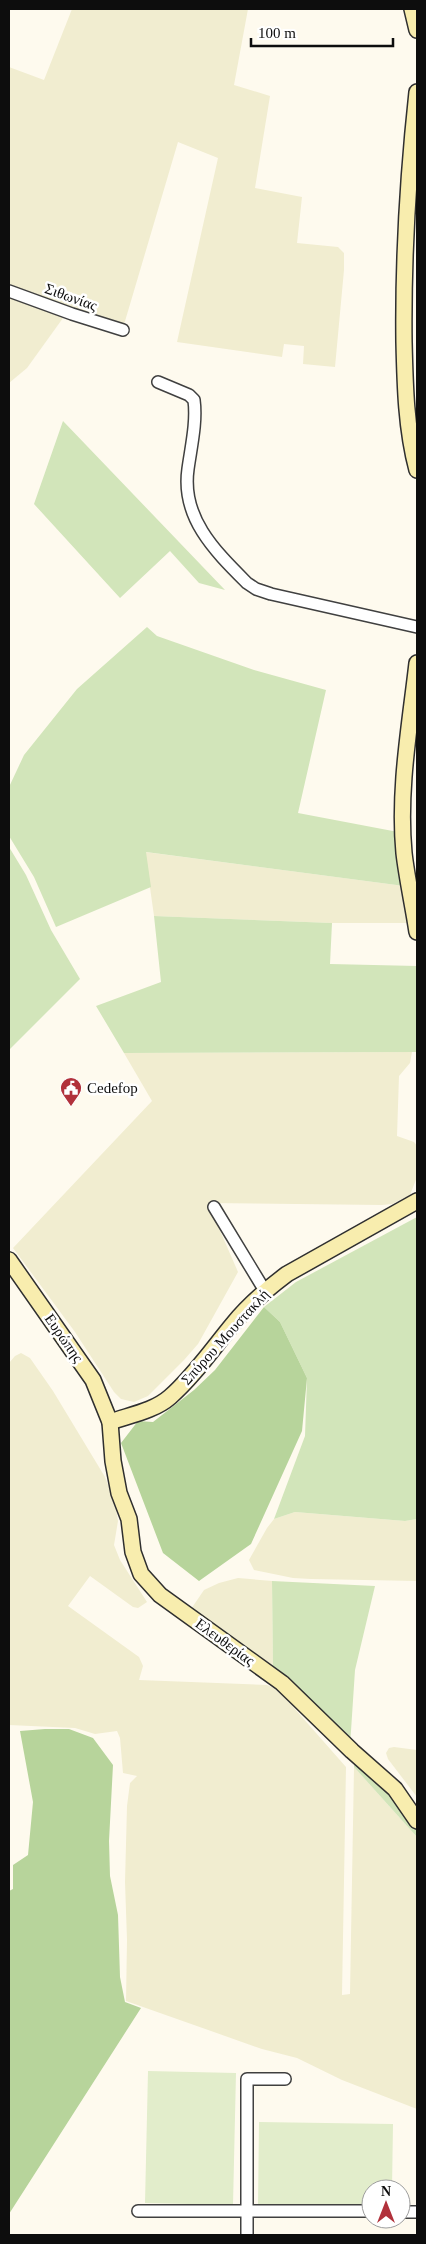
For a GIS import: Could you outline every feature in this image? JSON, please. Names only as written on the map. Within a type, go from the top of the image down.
[{"type":"street","points":[[412,9],[417,30]]},
{"type":"street","points":[[417,92],[407,201],[404,310],[407,404],[417,470]]},
{"type":"street","name":"Σιθωνίας","points":[[9,290],[77,316],[123,330]]},
{"type":"street","points":[[158,382],[194,399],[194,418],[186,477],[189,505],[198,526],[248,583],[264,592],[417,628]]},
{"type":"street","points":[[417,663],[405,773],[403,815],[404,851],[417,932]]},
{"type":"street","name":"Σπύρου Μουστακλή","points":[[110,1422],[152,1408],[170,1398],[234,1322],[265,1291],[287,1274],[417,1201]]},
{"type":"street","points":[[214,1207],[265,1291]]},
{"type":"street","name":"Ευρώπης","points":[[9,1260],[92,1380],[110,1422]]},
{"type":"street","name":"Ελευθερίας","points":[[110,1422],[112,1461],[119,1493],[129,1519],[133,1552],[141,1574],[160,1595],[282,1683],[352,1752],[395,1789],[417,1821]]},
{"type":"street","points":[[247,2235],[247,2079],[285,2079]]},
{"type":"street","points":[[138,2211],[361,2212]]},
{"type":"shaded area","points":[[72,9],[248,9],[234,85],[270,96],[255,188],[302,197],[297,243],[338,247],[344,253],[335,367],[303,364],[304,346],[284,344],[282,357],[177,342],[218,158],[178,142],[123,328],[9,288],[9,67],[44,80]]},
{"type":"shaded area","points":[[9,296],[63,318],[27,368],[9,383]]},
{"type":"shaded area","points":[[145,852],[404,886],[412,923],[332,923],[154,916]]},
{"type":"shaded area","points":[[412,1052],[410,1063],[399,1076],[397,1136],[414,1142],[417,1146],[417,1177],[410,1195],[392,1204],[382,1205],[208,1203],[238,1272],[198,1344],[184,1360],[148,1396],[134,1402],[121,1399],[114,1392],[75,1332],[13,1248],[152,1101],[124,1053]]},
{"type":"shaded area","points":[[21,1353],[30,1358],[53,1391],[105,1477],[115,1502],[118,1521],[114,1545],[120,1560],[147,1602],[138,1608],[133,1607],[90,1576],[68,1606],[139,1657],[143,1666],[139,1680],[267,1685],[274,1688],[287,1700],[346,1767],[342,1995],[350,1994],[354,1767],[417,1837],[417,2109],[342,2080],[297,2058],[262,2049],[126,2001],[127,1940],[125,1882],[127,1806],[130,1783],[137,1776],[123,1773],[120,1738],[117,1731],[95,1734],[75,1728],[9,1725],[9,1363],[15,1356]]},
{"type":"shaded area","points":[[295,1512],[405,1521],[417,1519],[417,1581],[293,1578],[254,1570],[249,1560],[267,1528],[274,1519]]},
{"type":"shaded area","points":[[238,1578],[272,1581],[273,1671],[189,1612],[204,1590],[219,1583]]},
{"type":"shaded area","points":[[389,1748],[417,1750],[417,1797],[388,1759],[386,1753]]},
{"type":"green space","points":[[63,421],[225,590],[199,583],[170,551],[120,598],[34,504]]},
{"type":"green space","points":[[147,627],[157,636],[254,670],[326,690],[298,813],[398,832],[404,886],[146,852],[151,887],[56,927],[34,877],[9,836],[9,787],[24,755],[77,689]]},
{"type":"green space","points":[[9,847],[26,875],[51,930],[80,979],[9,1050]]},
{"type":"green space","points":[[154,916],[332,923],[330,964],[417,966],[417,1052],[124,1053],[96,1006],[161,982]]},
{"type":"green space","points":[[417,1217],[417,1519],[405,1521],[295,1512],[274,1519],[305,1436],[307,1378],[280,1322],[264,1307],[296,1282]]},
{"type":"green space","points":[[264,1307],[280,1322],[307,1378],[302,1431],[251,1544],[199,1581],[163,1553],[121,1443],[138,1421],[153,1422],[194,1390],[215,1370]]},
{"type":"green space","points":[[272,1581],[375,1586],[355,1670],[350,1746],[273,1671]]},
{"type":"green space","points":[[69,1729],[93,1738],[113,1765],[109,1841],[110,1876],[118,1915],[120,1977],[125,2002],[141,2008],[9,2214],[9,1891],[13,1889],[13,1865],[28,1855],[33,1802],[20,1731]]},
{"type":"green space","points":[[354,1758],[377,1777],[417,1827],[417,1837],[354,1767]]},
{"type":"green space","points":[[148,2071],[236,2073],[233,2205],[145,2203]]},
{"type":"green space","points":[[259,2122],[393,2124],[392,2179],[361,2179],[361,2206],[258,2205]]},
{"type":"place","name":"Cedefop","points":[[71,1107]]}]
